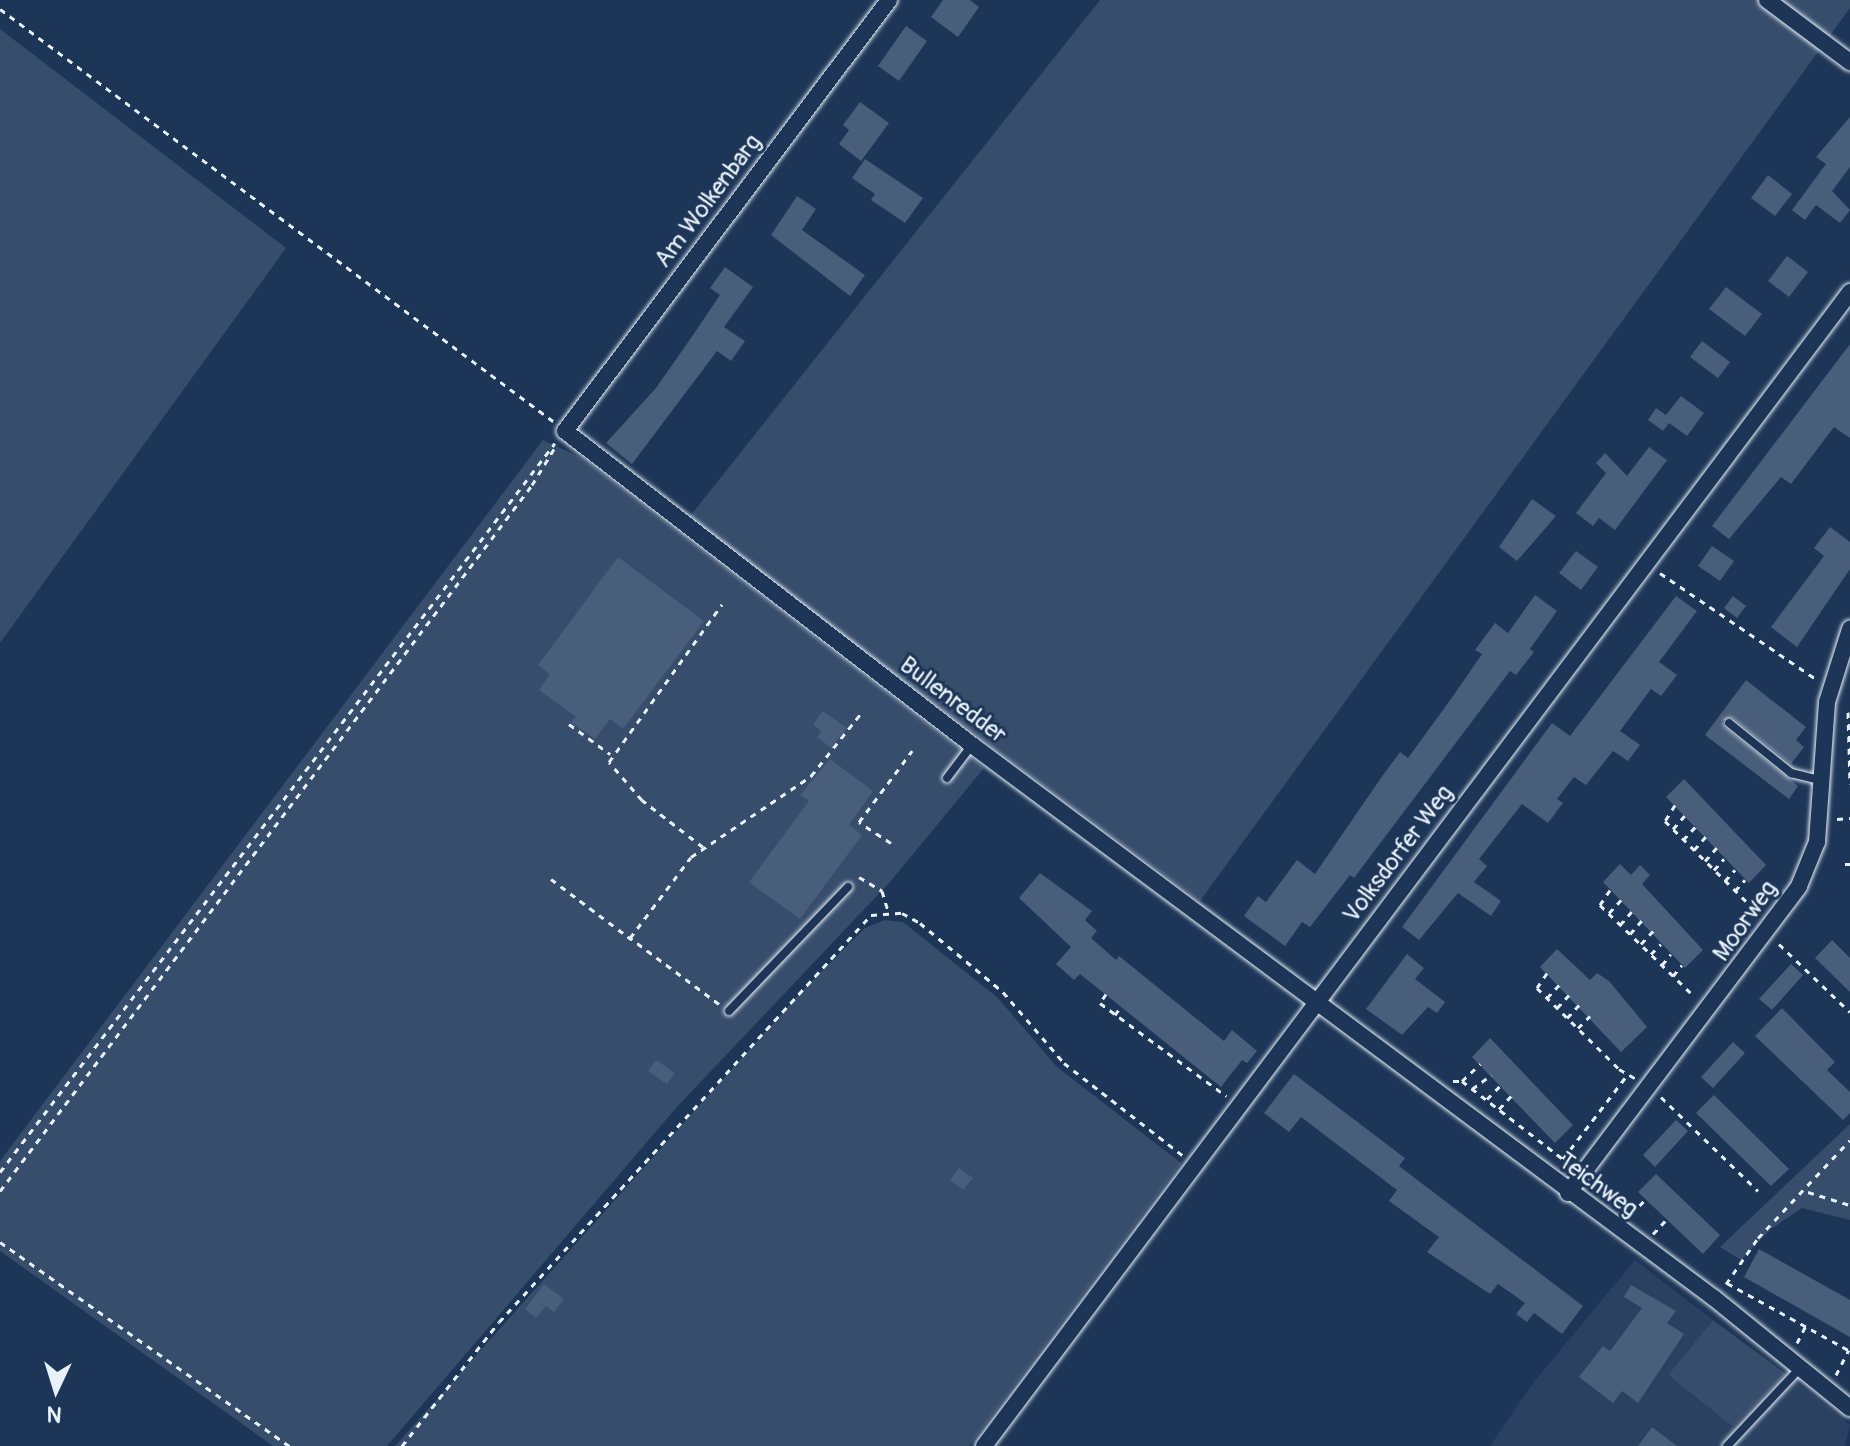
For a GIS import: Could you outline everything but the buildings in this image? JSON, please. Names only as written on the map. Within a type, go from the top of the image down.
[{"type":"street","name":"Am Wolkenbarg","points":[[565,431],[889,0]]},
{"type":"street","points":[[1767,0],[1850,62]]},
{"type":"street","name":"Volksdorfer Weg","points":[[984,1446],[1850,292]]},
{"type":"street","name":"Bullenredder","points":[[565,431],[972,745],[1316,1002]]},
{"type":"street","name":"Moorweg","points":[[1568,1193],[1767,933],[1807,869],[1817,842],[1830,688],[1850,629]]},
{"type":"street","name":"Teichweg","points":[[1316,1002],[1568,1193],[1714,1298],[1850,1408]]},
{"type":"lane","points":[[1729,723],[1791,773],[1824,781]]},
{"type":"lane","points":[[947,778],[972,745]]},
{"type":"lane","points":[[729,1011],[848,887]]},
{"type":"lane","points":[[1727,1446],[1800,1368]]},
{"type":"path","points":[[0,9],[565,431]]},
{"type":"path","points":[[0,1172],[523,479],[565,431]]},
{"type":"path","points":[[0,1191],[532,485],[565,431]]},
{"type":"path","points":[[1647,564],[1830,688]]},
{"type":"path","points":[[703,847],[642,800],[609,762],[610,754],[722,604]]},
{"type":"path","points":[[630,938],[703,847],[811,776],[862,712]]},
{"type":"path","points":[[1848,712],[1850,784]]},
{"type":"path","points":[[569,724],[610,754]]},
{"type":"path","points":[[891,843],[859,822],[912,751]]},
{"type":"path","points":[[1675,805],[1664,817],[1673,829],[1753,908]]},
{"type":"path","points":[[1673,829],[1685,815]]},
{"type":"path","points":[[1683,840],[1696,826]]},
{"type":"path","points":[[1694,850],[1706,836]]},
{"type":"path","points":[[1705,861],[1717,847]]},
{"type":"path","points":[[1714,870],[1724,859]]},
{"type":"path","points":[[1725,881],[1735,870]]},
{"type":"path","points":[[859,877],[882,891],[888,911]]},
{"type":"path","points":[[551,879],[704,993]]},
{"type":"path","points":[[1735,891],[1745,880]]},
{"type":"path","points":[[1610,890],[1600,905],[1710,1010]]},
{"type":"path","points":[[1609,913],[1621,900]]},
{"type":"path","points":[[402,1446],[499,1322],[797,991],[871,915],[888,911],[920,923],[980,972],[1064,1063],[1194,1165]]},
{"type":"path","points":[[1620,925],[1632,911]]},
{"type":"path","points":[[1630,934],[1642,920]]},
{"type":"path","points":[[1641,944],[1653,931]]},
{"type":"path","points":[[1767,933],[1850,1012]]},
{"type":"path","points":[[630,938],[729,1011]]},
{"type":"path","points":[[1651,954],[1661,944]]},
{"type":"path","points":[[1662,965],[1671,954]]},
{"type":"path","points":[[1673,976],[1682,965]]},
{"type":"path","points":[[1547,998],[1559,985]]},
{"type":"path","points":[[1106,994],[1100,1003],[1239,1105]]},
{"type":"path","points":[[1557,1008],[1569,995]]},
{"type":"path","points":[[1567,1018],[1579,1005]]},
{"type":"path","points":[[1115,1015],[1121,1006]]},
{"type":"path","points":[[1578,1028],[1590,1016]]},
{"type":"path","points":[[1422,1083],[1462,1081],[1480,1064]]},
{"type":"path","points":[[1462,1081],[1563,1159],[1628,1074]]},
{"type":"path","points":[[1472,1089],[1491,1075]]},
{"type":"path","points":[[1487,1099],[1501,1085]]},
{"type":"path","points":[[1499,1109],[1512,1095]]},
{"type":"path","points":[[1714,1298],[1758,1238],[1806,1192],[1814,1174],[1850,1140]]},
{"type":"path","points":[[1806,1192],[1850,1205]]},
{"type":"path","points":[[0,1242],[289,1446]]},
{"type":"path","points":[[1727,1283],[1850,1350],[1828,1391]]},
{"type":"shaded area","points":[[1100,0],[1850,0],[1850,8],[1200,901],[687,520]]},
{"type":"shaded area","points":[[0,29],[286,248],[0,643]]},
{"type":"shaded area","points":[[543,440],[582,458],[984,768],[890,882],[676,1108],[387,1446],[273,1446],[0,1251],[0,1161]]},
{"type":"shaded area","points":[[885,920],[903,922],[998,998],[1057,1067],[1181,1163],[969,1446],[395,1446],[800,993],[865,928]]},
{"type":"shaded area","points":[[1850,1124],[1850,1220],[1802,1208],[1771,1229],[1741,1260],[1720,1247]]},
{"type":"shaded area","points":[[1635,1260],[1713,1320],[1668,1375],[1733,1427],[1786,1374],[1850,1425],[1845,1446],[1490,1446],[1533,1383]]},
{"type":"shaded area","points":[[1713,1320],[1786,1374],[1733,1427],[1668,1375]]}]
